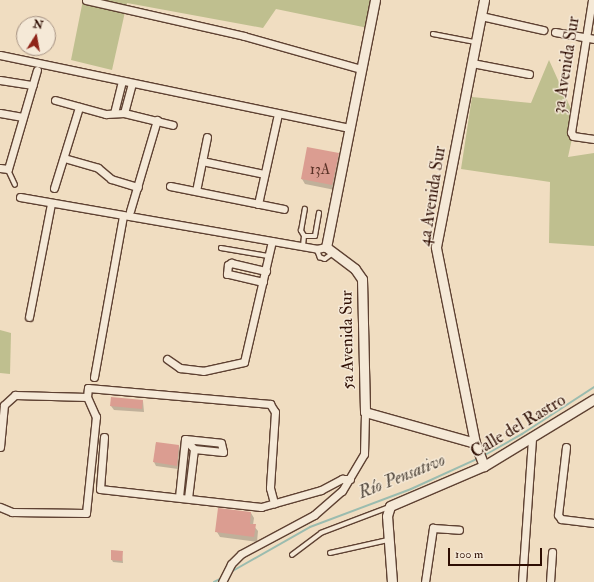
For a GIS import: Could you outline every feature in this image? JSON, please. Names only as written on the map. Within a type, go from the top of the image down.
[{"type":"street","points":[[86,0],[244,36],[361,69]]},
{"type":"street","points":[[20,197],[51,204],[272,242],[326,249],[375,0]]},
{"type":"street","name":"4a Avenida Sur","points":[[483,464],[474,443],[436,247],[484,0]]},
{"type":"street","name":"3a Avenida Sur","points":[[592,0],[590,38],[571,135],[594,140]]},
{"type":"street","points":[[481,16],[543,30]]},
{"type":"street","points":[[555,32],[590,38]]},
{"type":"street","points":[[0,55],[349,128]]},
{"type":"street","points":[[472,63],[529,74]]},
{"type":"street","points":[[0,168],[8,169],[37,70]]},
{"type":"street","points":[[0,80],[32,86]]},
{"type":"street","points":[[114,113],[122,81]]},
{"type":"street","points":[[124,113],[132,83]]},
{"type":"street","points":[[55,100],[106,114],[124,113],[173,125]]},
{"type":"street","points":[[54,188],[79,107]]},
{"type":"street","points":[[0,114],[23,117]]},
{"type":"street","points":[[258,204],[278,114]]},
{"type":"street","points":[[130,211],[156,120]]},
{"type":"street","points":[[196,191],[207,137]]},
{"type":"street","points":[[64,158],[98,168],[111,179],[138,187]]},
{"type":"street","points":[[202,161],[264,174]]},
{"type":"street","points":[[170,186],[284,209]]},
{"type":"street","points":[[29,317],[51,204]]},
{"type":"street","points":[[94,377],[123,216]]},
{"type":"street","points":[[167,360],[180,368],[203,371],[244,362],[272,242]]},
{"type":"street","name":"5a Avenida Sur","points":[[224,581],[234,560],[250,548],[321,511],[333,500],[350,479],[364,454],[365,412],[362,279],[358,272],[326,249]]},
{"type":"street","points":[[263,282],[227,274],[228,265],[231,263],[266,271]]},
{"type":"street","points":[[0,507],[12,512],[86,513],[96,417],[87,397],[88,388],[270,404],[275,412],[270,488],[274,503]]},
{"type":"street","points":[[0,447],[4,405],[15,395],[87,397]]},
{"type":"street","name":"Calle del Rastro","points":[[390,506],[483,464],[532,438],[594,399]]},
{"type":"street","points":[[365,412],[474,443]]},
{"type":"street","points":[[104,437],[100,489],[261,507],[329,487],[342,479],[350,479]]},
{"type":"street","points":[[522,582],[532,438]]},
{"type":"street","points":[[179,497],[185,439]]},
{"type":"street","points":[[185,439],[221,443],[224,446],[222,453],[194,449],[185,439]]},
{"type":"street","points":[[566,447],[558,515],[561,518],[594,523]]},
{"type":"street","points":[[188,498],[194,449]]},
{"type":"street","points":[[390,506],[387,516],[392,582]]},
{"type":"street","points":[[425,582],[433,528],[459,530]]},
{"type":"street","points":[[550,582],[552,552]]},
{"type":"lane","points":[[433,34],[476,42]]},
{"type":"lane","points":[[8,169],[15,184]]},
{"type":"lane","points":[[303,246],[304,236],[301,231],[305,209]]},
{"type":"lane","points":[[304,236],[315,236],[319,213]]},
{"type":"lane","points":[[221,248],[269,256]]},
{"type":"lane","points":[[292,555],[321,533],[390,506]]},
{"type":"lane","points":[[330,553],[389,539]]},
{"type":"green space","points":[[83,0],[374,0],[368,28],[276,9],[263,28],[127,3],[112,70],[71,60]]},
{"type":"green space","points":[[549,60],[576,120],[568,157],[594,153],[594,246],[549,243],[550,182],[461,169],[472,97],[531,103]]},
{"type":"green space","points":[[0,330],[11,333],[10,374],[0,373]]},
{"type":"building","points":[[307,147],[339,153],[332,185],[301,179]]},
{"type":"building","points":[[111,397],[143,400],[142,409],[110,406]]},
{"type":"building","points":[[156,442],[179,445],[177,466],[153,462]]},
{"type":"building","points":[[218,508],[251,512],[250,524],[256,524],[254,537],[215,532]]},
{"type":"building","points":[[111,550],[123,551],[122,561],[111,560]]},
{"type":"waterway","name":"Río Pensativo","points":[[483,456],[522,434],[594,387]]},
{"type":"waterway","name":"Río Pensativo","points":[[229,573],[310,527],[411,489],[479,458]]},
{"type":"waterway","name":"Río Pensativo","points":[[214,582],[220,579]]}]
